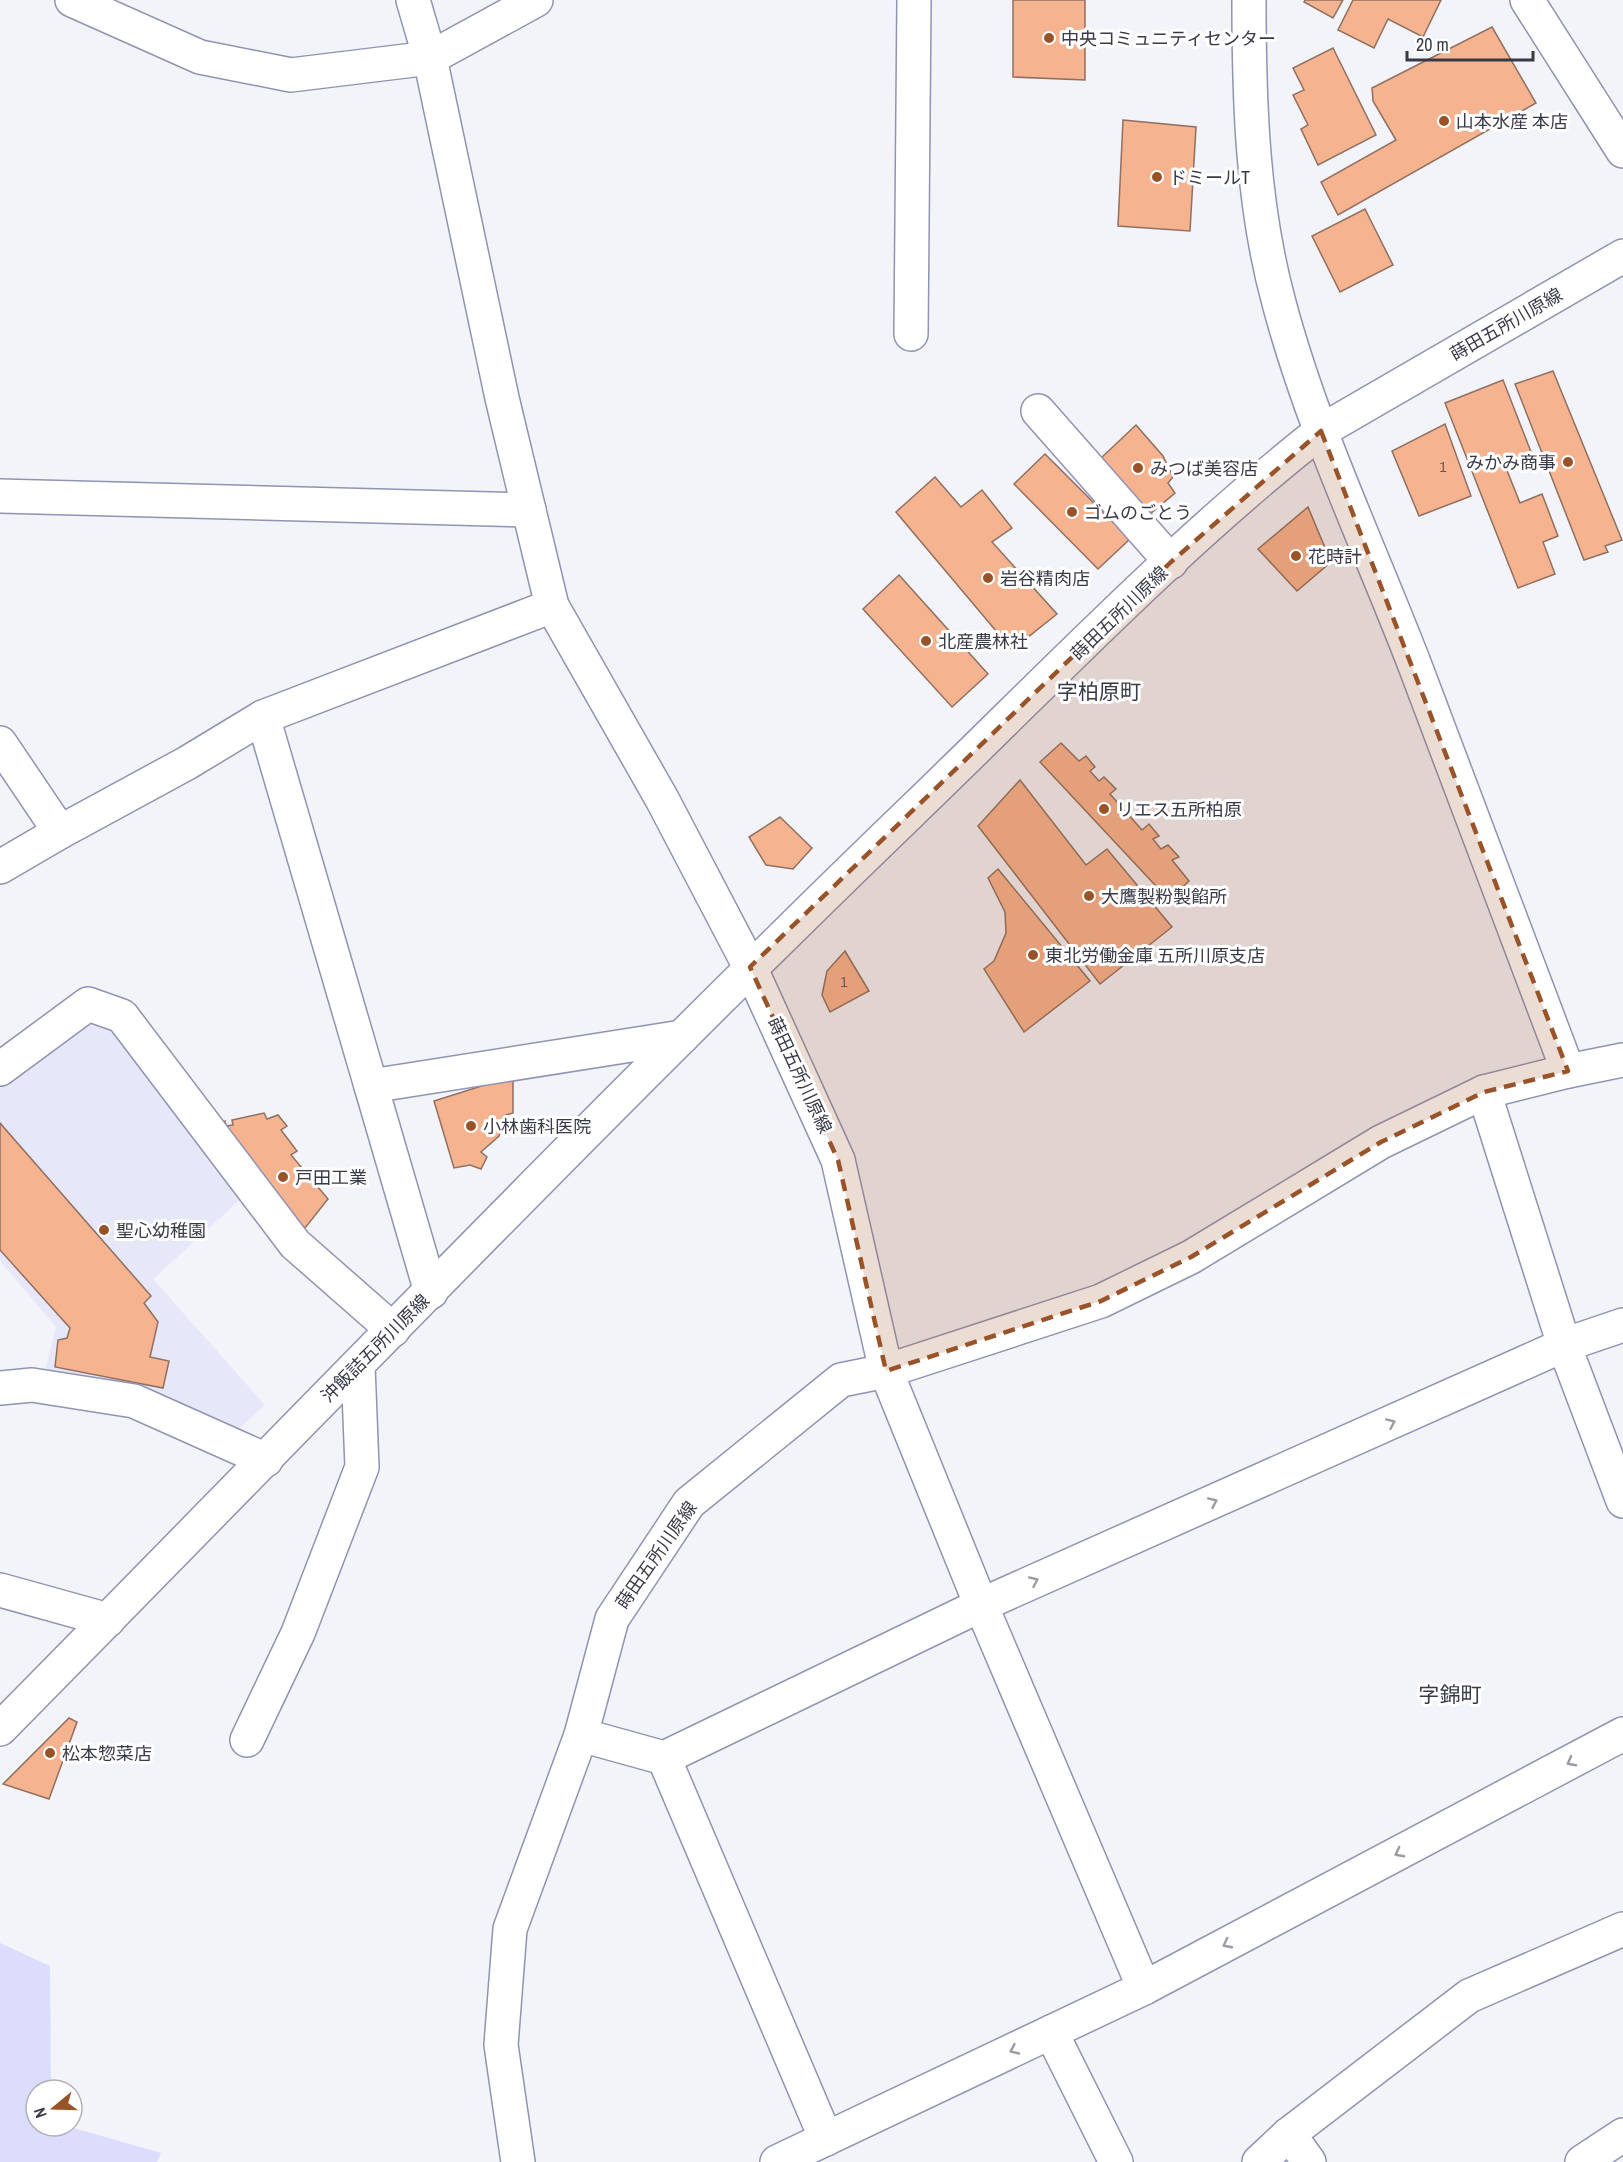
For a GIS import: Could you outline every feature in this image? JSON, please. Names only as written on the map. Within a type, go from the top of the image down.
[{"type":"street","points":[[72,0],[200,57],[291,75],[430,58],[536,0]]},
{"type":"street","points":[[412,0],[430,58],[500,386],[552,606],[662,799],[750,967]]},
{"type":"street","points":[[911,334],[914,0]]},
{"type":"street","points":[[1249,0],[1249,104],[1257,192],[1279,303],[1321,431],[1418,674],[1568,1071]]},
{"type":"street","points":[[1527,0],[1623,151]]},
{"type":"street","name":"蒔田五所川原線","points":[[518,2162],[501,2045],[510,1929],[581,1735],[612,1618],[689,1503],[841,1380],[886,1371],[838,1160],[750,967],[1171,562],[1284,460],[1321,431],[1623,256]]},
{"type":"street","points":[[1038,411],[1171,562]]},
{"type":"street","points":[[0,496],[529,510]]},
{"type":"street","points":[[0,867],[187,763],[263,717],[552,606]]},
{"type":"street","points":[[263,717],[431,1292]]},
{"type":"street","points":[[0,743],[60,832]]},
{"type":"street","name":"沖飯詰五所川原線","points":[[0,1729],[750,967]]},
{"type":"street","points":[[0,1069],[88,1004],[122,1016],[295,1244],[393,1330]]},
{"type":"street","points":[[371,1086],[682,1037]]},
{"type":"street","points":[[1144,1989],[981,1605],[886,1371],[1101,1301],[1191,1257],[1381,1142],[1484,1092],[1623,1060]]},
{"type":"street","points":[[1484,1092],[1564,1345],[1623,1501]]},
{"type":"street","points":[[581,1735],[664,1758],[981,1605],[1564,1345],[1623,1325]]},
{"type":"street","points":[[247,1740],[298,1633],[362,1467],[358,1366]]},
{"type":"street","points":[[0,1388],[32,1385],[134,1401],[266,1460]]},
{"type":"street","points":[[0,1590],[108,1620]]},
{"type":"street","points":[[777,2162],[1144,1989],[1623,1734]]},
{"type":"street","points":[[664,1758],[826,2139]]},
{"type":"street","points":[[1259,2162],[1289,2134],[1469,1996],[1623,1929]]},
{"type":"street","points":[[1052,2032],[1116,2162]]},
{"type":"street","points":[[1289,2134],[1309,2162]]},
{"type":"street","points":[[1582,2162],[1623,2136]]},
{"type":"highlighted area","points":[[1321,431],[1568,1071],[1484,1092],[1381,1142],[1191,1257],[1101,1301],[886,1371],[838,1160],[750,967],[1171,562]]},
{"type":"shaded area","name":"聖心幼稚園","points":[[88,1020],[115,1032],[242,1198],[153,1279],[265,1405],[232,1435],[45,1371],[56,1327],[0,1261],[0,1085]]},
{"type":"shaded area","points":[[0,1943],[50,1966],[51,2078],[24,2078],[24,2138],[84,2138],[84,2131],[161,2153],[157,2162],[0,2162]]},
{"type":"building","name":"中央コミュニティセンター","points":[[1013,0],[1085,0],[1085,80],[1013,77]]},
{"type":"building","points":[[1305,0],[1343,0],[1333,18],[1304,2]]},
{"type":"building","points":[[1353,0],[1441,0],[1423,37],[1388,19],[1374,48],[1338,30]]},
{"type":"building","name":"山本水産 本店","points":[[1492,27],[1536,103],[1338,215],[1321,182],[1396,140],[1373,101],[1372,88]]},
{"type":"building","points":[[1333,48],[1376,135],[1318,165],[1301,129],[1308,125],[1293,95],[1304,90],[1293,68]]},
{"type":"building","name":"ドミールT","points":[[1123,120],[1196,127],[1190,231],[1118,226]]},
{"type":"building","points":[[1365,209],[1393,265],[1340,292],[1312,236]]},
{"type":"building","name":"みかみ商事","points":[[1553,371],[1622,540],[1605,546],[1608,552],[1584,560],[1515,384]]},
{"type":"building","points":[[1503,380],[1533,457],[1506,468],[1520,503],[1542,494],[1558,536],[1543,542],[1555,574],[1518,588],[1445,403]]},
{"type":"building","points":[[1445,424],[1471,496],[1419,516],[1392,451]]},
{"type":"building","name":"みつば美容店","points":[[1136,425],[1163,456],[1173,477],[1168,483],[1175,493],[1150,514],[1100,459]]},
{"type":"building","name":"ゴムのごとう","points":[[1045,454],[1130,539],[1098,569],[1014,484]]},
{"type":"building","name":"岩谷精肉店","points":[[935,477],[961,507],[982,490],[1012,528],[992,542],[1057,614],[1012,650],[896,512]]},
{"type":"building","name":"花時計","points":[[1308,507],[1331,562],[1297,591],[1258,549]]},
{"type":"building","name":"北産農林社","points":[[899,575],[988,674],[952,707],[863,609]]},
{"type":"building","name":"リエス五所柏原","points":[[1061,743],[1079,761],[1086,756],[1095,767],[1090,771],[1099,781],[1104,777],[1116,789],[1110,794],[1142,830],[1149,824],[1159,836],[1153,839],[1161,849],[1168,845],[1179,857],[1172,860],[1189,881],[1169,900],[1040,762]]},
{"type":"building","name":"大鷹製粉製餡所","points":[[1020,780],[1086,865],[1107,849],[1172,927],[1100,984],[978,826]]},
{"type":"building","points":[[780,817],[812,848],[793,869],[766,865],[749,837]]},
{"type":"building","name":"東北労働金庫 五所川原支店","points":[[998,869],[1090,981],[1024,1032],[984,969],[994,961],[1006,933],[1005,912],[988,878]]},
{"type":"building","points":[[845,951],[869,991],[830,1012],[822,995],[827,971]]},
{"type":"building","name":"小林歯科医院","points":[[513,1076],[513,1113],[503,1116],[499,1136],[481,1152],[487,1157],[481,1169],[470,1165],[454,1168],[434,1101]]},
{"type":"building","name":"戸田工業","points":[[264,1113],[267,1119],[278,1115],[287,1126],[281,1130],[297,1151],[291,1155],[328,1199],[305,1228],[275,1201],[216,1125],[225,1121],[226,1126],[233,1125],[232,1120]]},
{"type":"building","name":"聖心幼稚園","points":[[0,1123],[151,1296],[144,1303],[158,1322],[150,1357],[169,1361],[163,1388],[55,1367],[58,1340],[67,1338],[70,1328],[0,1250]]},
{"type":"building","name":"松本惣菜店","points":[[69,1718],[77,1722],[49,1799],[3,1784]]},
{"type":"place","name":"中央コミュニティセンター","points":[[1049,38]]},
{"type":"place","name":"山本水産 本店","points":[[1444,121]]},
{"type":"place","name":"ドミールT","points":[[1157,177]]},
{"type":"place","name":"みかみ商事","points":[[1568,462]]},
{"type":"place","name":"みつば美容店","points":[[1138,468]]},
{"type":"place","name":"ゴムのごとう","points":[[1072,512]]},
{"type":"place","name":"花時計","points":[[1296,556]]},
{"type":"place","name":"岩谷精肉店","points":[[988,578]]},
{"type":"place","name":"北産農林社","points":[[926,641]]},
{"type":"place","name":"リエス五所柏原","points":[[1104,809]]},
{"type":"place","name":"大鷹製粉製餡所","points":[[1089,896]]},
{"type":"place","name":"東北労働金庫 五所川原支店","points":[[1033,955]]},
{"type":"place","name":"小林歯科医院","points":[[471,1126]]},
{"type":"place","name":"戸田工業","points":[[283,1177]]},
{"type":"place","name":"聖心幼稚園","points":[[104,1230]]},
{"type":"place","name":"松本惣菜店","points":[[50,1753]]},
{"type":"district","name":"字柏原町","points":[[1099,691]]},
{"type":"district","name":"字錦町","points":[[1450,1694]]}]
